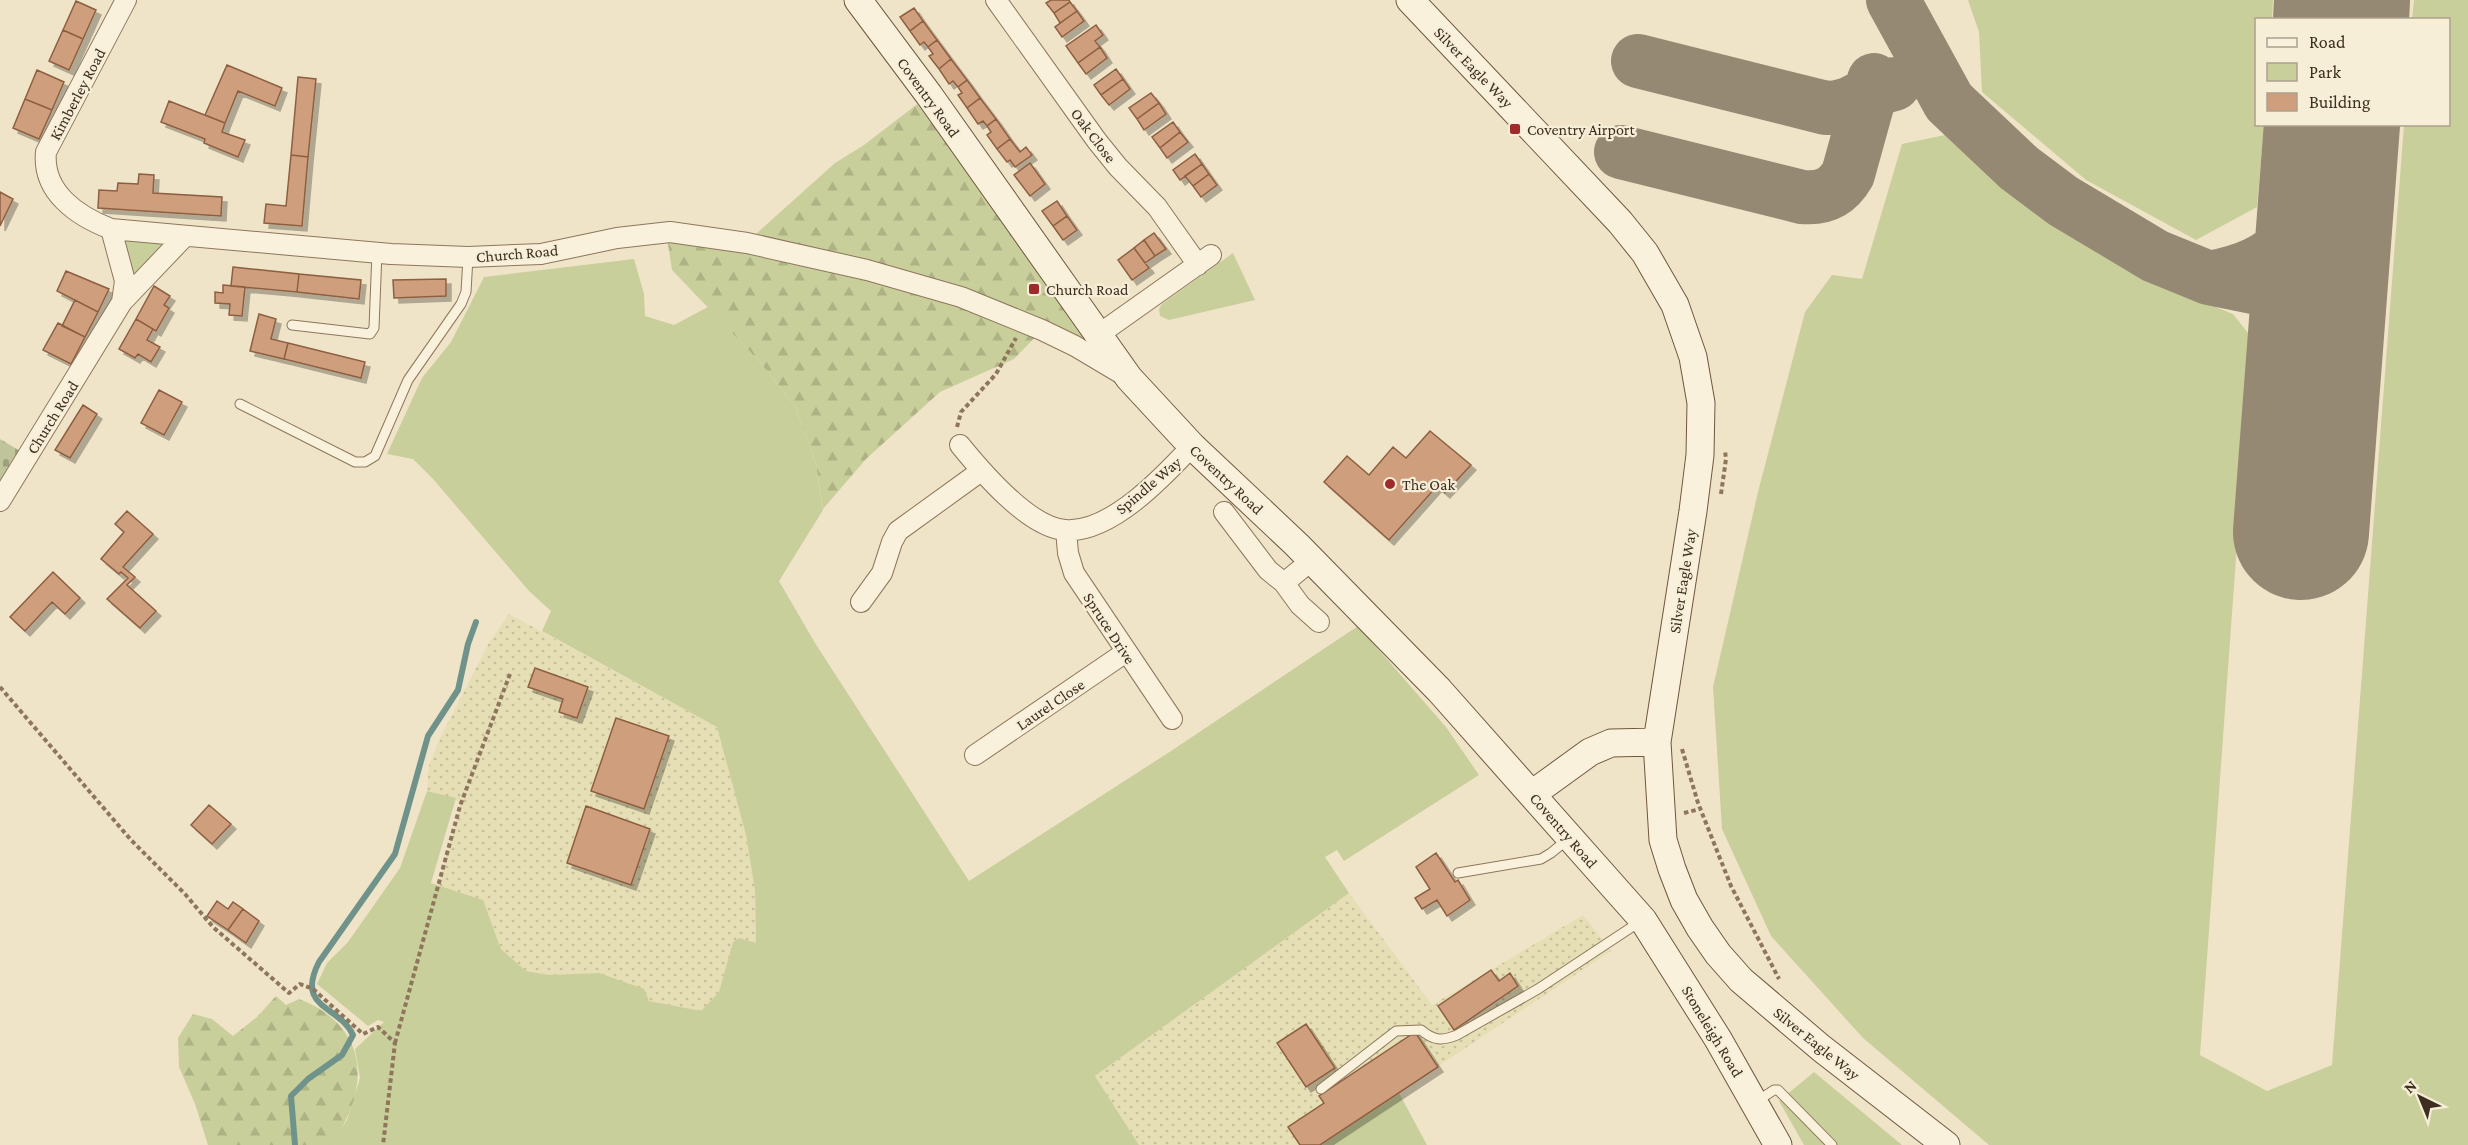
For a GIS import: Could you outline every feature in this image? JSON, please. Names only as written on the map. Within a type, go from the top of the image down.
[{"type":"street","name":"Kimberley Road","points":[[126,0],[46,152],[45,167],[51,184],[86,219],[111,229],[185,236]]},
{"type":"street","name":"Coventry Road","points":[[858,0],[1129,378],[1192,446],[1312,560],[1439,690],[1643,920]]},
{"type":"street","name":"Oak Close","points":[[996,0],[1097,141],[1204,260],[1098,335]]},
{"type":"street","name":"Silver Eagle Way","points":[[1410,0],[1620,222],[1645,253],[1661,278],[1685,330],[1693,357],[1701,403],[1700,455],[1657,742],[1659,795],[1666,850],[1684,900],[1718,954],[1741,980],[1771,1007],[1946,1145]]},
{"type":"street","points":[[111,229],[125,281],[122,302]]},
{"type":"street","name":"Church Road","points":[[0,501],[122,302],[185,236],[468,257],[541,254],[617,238],[670,232],[747,243],[867,270],[961,297],[1076,346],[1129,378]]},
{"type":"street","points":[[960,445],[981,471],[1034,517],[1066,530]]},
{"type":"street","name":"Spindle Way","points":[[1066,530],[1089,527],[1113,515],[1164,476],[1192,446]]},
{"type":"street","points":[[861,602],[882,573],[898,531],[981,471]]},
{"type":"street","points":[[1224,512],[1268,570],[1284,582],[1300,605],[1319,622]]},
{"type":"street","name":"Spruce Drive","points":[[1066,530],[1068,553],[1074,573],[1172,719]]},
{"type":"street","points":[[1284,582],[1312,560]]},
{"type":"street","name":"Laurel Close","points":[[975,755],[1126,652]]},
{"type":"street","points":[[1532,794],[1590,752],[1611,743],[1657,742]]},
{"type":"street","name":"Stoneleigh Road","points":[[1643,920],[1701,1011],[1778,1145]]},
{"type":"lane","points":[[292,325],[370,334],[374,328],[377,252]]},
{"type":"lane","points":[[240,404],[355,462],[370,460],[378,450],[408,381],[464,298],[468,257]]},
{"type":"lane","points":[[1458,873],[1541,859],[1551,854],[1569,837]]},
{"type":"lane","points":[[1321,1089],[1396,1031],[1421,1030],[1430,1038],[1443,1040],[1456,1035],[1538,989],[1643,920]]},
{"type":"lane","points":[[1755,1102],[1774,1090],[1778,1090],[1832,1145]]},
{"type":"path","points":[[960,445],[956,428],[961,411],[996,374],[1024,322]]},
{"type":"path","points":[[383,1145],[395,1043],[460,806],[510,674]]},
{"type":"path","points":[[0,687],[131,840],[185,894],[213,927],[289,993],[300,984],[313,989],[363,1034],[378,1027],[395,1043]]},
{"type":"shaded area","points":[[509,614],[717,727],[746,835],[755,890],[756,944],[739,938],[733,942],[719,992],[701,1012],[649,1001],[599,973],[549,975],[525,971],[501,949],[483,900],[438,885],[460,806],[455,798],[427,791],[429,766],[439,740],[489,643]]},
{"type":"shaded area","points":[[1349,893],[1432,1005],[1583,915],[1611,951],[1320,1145],[1139,1145],[1095,1076]]},
{"type":"green space","points":[[1968,0],[2273,0],[2272,18],[2255,18],[2255,126],[2264,126],[2257,207],[2196,240],[2086,180],[1982,92],[1979,32]]},
{"type":"green space","points":[[2414,0],[2468,0],[2468,1145],[1989,1145],[1863,1038],[1771,936],[1722,829],[1713,687],[1758,492],[1805,312],[1832,275],[1862,279],[1902,144],[1945,135],[2013,195],[2124,269],[2233,314],[2252,338],[2200,1055],[2267,1091],[2332,1065],[2404,126],[2450,126],[2450,18],[2412,18]]},
{"type":"green space","points":[[929,95],[1129,378],[1042,330],[1014,359],[940,392],[866,459],[823,509],[816,464],[795,406],[759,361],[672,270],[668,244],[670,232],[747,242],[835,163],[864,145]]},
{"type":"green space","points":[[124,239],[162,243],[164,246],[134,276]]},
{"type":"green space","points":[[1233,253],[1255,300],[1169,320],[1160,316],[1159,309],[1162,304]]},
{"type":"green space","points":[[634,259],[644,294],[645,316],[674,325],[708,307],[759,361],[795,406],[816,464],[823,510],[779,581],[815,643],[969,881],[1171,751],[1358,626],[1446,727],[1479,775],[1344,861],[1337,850],[1325,857],[1349,893],[1095,1076],[1139,1145],[335,1145],[333,1140],[347,1120],[360,1078],[355,1049],[384,1022],[378,1020],[368,1026],[317,984],[327,963],[348,942],[400,868],[427,791],[456,798],[431,883],[483,900],[501,949],[526,971],[549,975],[599,973],[644,989],[649,1001],[701,1011],[719,992],[733,942],[739,938],[756,943],[755,890],[746,835],[717,727],[542,631],[551,611],[529,591],[433,479],[413,459],[387,454],[422,378],[451,342],[484,277]]},
{"type":"green space","points":[[0,439],[20,451],[0,487]]},
{"type":"green space","points":[[276,996],[286,1005],[299,999],[322,1010],[338,1024],[350,1041],[356,1059],[358,1078],[354,1098],[346,1119],[334,1140],[335,1145],[208,1145],[195,1104],[179,1067],[178,1038],[193,1014],[212,1019],[233,1036],[257,1017]]},
{"type":"green space","points":[[1814,1072],[1902,1145],[1804,1145],[1779,1101]]},
{"type":"green space","points":[[1399,1093],[1427,1145],[1320,1145]]},
{"type":"building","points":[[1051,0],[1069,0],[1070,2],[1054,13],[1046,3]]},
{"type":"building","points":[[76,1],[96,10],[83,39],[63,30]]},
{"type":"building","points":[[1070,2],[1077,11],[1060,23],[1054,13]]},
{"type":"building","points":[[914,8],[923,21],[910,31],[900,17]]},
{"type":"building","points":[[1077,11],[1084,21],[1062,37],[1055,27]]},
{"type":"building","points":[[923,21],[937,40],[928,47],[924,42],[920,45],[910,31]]},
{"type":"building","points":[[1096,25],[1103,35],[1095,41],[1100,47],[1078,63],[1066,46]]},
{"type":"building","points":[[63,30],[83,39],[69,70],[49,61]]},
{"type":"building","points":[[937,40],[951,59],[939,69],[929,56],[933,54],[928,47]]},
{"type":"building","points":[[1100,47],[1107,58],[1086,74],[1078,63]]},
{"type":"building","points":[[951,59],[967,80],[958,87],[953,81],[949,84],[939,69]]},
{"type":"building","points":[[227,65],[282,88],[275,106],[238,91],[225,123],[205,115]]},
{"type":"building","points":[[1116,69],[1123,79],[1101,95],[1094,85]]},
{"type":"building","points":[[37,70],[64,82],[52,110],[25,99]]},
{"type":"building","points":[[298,77],[316,79],[308,157],[291,155]]},
{"type":"building","points":[[1123,79],[1130,89],[1109,105],[1101,95]]},
{"type":"building","points":[[967,80],[980,98],[967,108],[958,95],[962,93],[958,87]]},
{"type":"building","points":[[1151,93],[1159,103],[1137,119],[1129,108]]},
{"type":"building","points":[[980,98],[996,119],[987,126],[983,121],[978,124],[967,108]]},
{"type":"building","points":[[25,99],[52,110],[39,139],[13,128]]},
{"type":"building","points":[[169,101],[225,123],[222,132],[245,140],[238,157],[204,143],[205,139],[161,122]]},
{"type":"building","points":[[1159,103],[1166,114],[1144,130],[1137,119]]},
{"type":"building","points":[[996,119],[1010,139],[997,149],[987,135],[991,132],[987,126]]},
{"type":"building","points":[[1173,122],[1180,132],[1160,148],[1152,137]]},
{"type":"building","points":[[1180,132],[1188,142],[1167,158],[1160,148]]},
{"type":"building","points":[[1010,139],[1020,152],[1026,147],[1032,155],[1015,167],[1010,160],[1007,162],[997,149]]},
{"type":"building","points":[[1195,154],[1202,164],[1180,180],[1173,170]]},
{"type":"building","points":[[291,155],[308,157],[302,226],[264,223],[266,204],[286,206]]},
{"type":"building","points":[[1030,163],[1045,184],[1030,196],[1014,175]]},
{"type":"building","points":[[1202,164],[1209,174],[1193,186],[1185,176]]},
{"type":"building","points":[[139,174],[154,175],[153,193],[222,197],[221,216],[98,208],[99,190],[117,191],[118,183],[138,184]]},
{"type":"building","points":[[1209,174],[1217,185],[1201,197],[1193,186]]},
{"type":"building","points":[[0,192],[13,199],[0,226]]},
{"type":"building","points":[[1057,201],[1067,216],[1053,226],[1042,211]]},
{"type":"building","points":[[1067,216],[1077,230],[1063,240],[1053,226]]},
{"type":"building","points":[[1154,233],[1166,249],[1155,256],[1144,240]]},
{"type":"building","points":[[1144,240],[1155,256],[1145,263],[1134,248]]},
{"type":"building","points":[[1134,248],[1149,268],[1132,280],[1118,260]]},
{"type":"building","points":[[233,267],[299,274],[297,292],[231,286]]},
{"type":"building","points":[[66,271],[109,289],[98,312],[57,291]]},
{"type":"building","points":[[299,274],[361,280],[359,299],[297,292]]},
{"type":"building","points":[[446,279],[446,296],[394,298],[393,280]]},
{"type":"building","points":[[223,285],[245,287],[242,316],[229,315],[230,304],[215,303],[215,292],[223,293]]},
{"type":"building","points":[[154,286],[170,296],[164,305],[169,308],[156,331],[136,319]]},
{"type":"building","points":[[75,300],[98,312],[85,337],[62,326]]},
{"type":"building","points":[[259,314],[276,319],[271,339],[288,343],[284,359],[250,351]]},
{"type":"building","points":[[136,319],[153,329],[147,340],[160,347],[151,362],[138,354],[135,358],[119,349]]},
{"type":"building","points":[[58,323],[85,337],[71,364],[43,350]]},
{"type":"building","points":[[288,343],[365,362],[361,378],[284,359]]},
{"type":"building","points":[[159,390],[182,402],[164,435],[141,423]]},
{"type":"building","points":[[83,405],[97,414],[70,458],[55,450]]},
{"type":"building","name":"The Oak","points":[[1430,431],[1471,465],[1445,493],[1437,486],[1389,540],[1324,482],[1347,456],[1369,475],[1393,447],[1406,458]]},
{"type":"building","points":[[127,511],[153,534],[123,567],[135,577],[127,585],[156,611],[140,628],[107,599],[128,578],[121,572],[119,574],[101,559],[124,532],[115,524]]},
{"type":"building","points":[[53,572],[80,598],[65,614],[52,602],[25,631],[10,617]]},
{"type":"building","points":[[535,668],[588,687],[577,718],[559,712],[563,699],[528,687]]},
{"type":"building","points":[[616,718],[669,736],[644,809],[591,791]]},
{"type":"building","points":[[209,805],[231,824],[212,844],[191,825]]},
{"type":"building","points":[[586,806],[650,829],[631,885],[567,863]]},
{"type":"building","points":[[1436,853],[1455,882],[1458,880],[1470,900],[1447,916],[1437,900],[1422,909],[1415,898],[1430,889],[1416,867]]},
{"type":"building","points":[[217,901],[228,909],[233,902],[243,909],[228,930],[207,916]]},
{"type":"building","points":[[243,909],[259,921],[246,943],[228,930]]},
{"type":"building","points":[[1491,970],[1499,981],[1510,973],[1518,986],[1454,1030],[1438,1006]]},
{"type":"building","points":[[1306,1024],[1335,1068],[1306,1087],[1277,1043]]},
{"type":"building","points":[[1415,1032],[1438,1067],[1320,1145],[1300,1145],[1288,1127],[1324,1103],[1319,1096]]},
{"type":"waterway","points":[[295,1145],[291,1096],[308,1079],[342,1055],[353,1035],[347,1025],[316,998],[312,989],[313,977],[319,962],[395,854],[428,736],[458,690],[468,644],[476,622]]},
{"type":"taxiway","points":[[1893,0],[1949,102],[2019,168],[2063,201],[2155,256],[2209,278],[2268,290],[2289,300],[2305,314],[2315,345]]},
{"type":"taxiway","points":[[1638,61],[1826,108],[1845,105],[1875,90],[1894,84]]},
{"type":"taxiway","points":[[1621,152],[1802,197],[1823,196],[1839,186],[1848,174],[1874,80]]},
{"type":"taxiway","points":[[2209,278],[2256,264],[2287,242],[2309,209],[2329,166]]},
{"type":"runway","points":[[2341,18],[2342,0]]},
{"type":"runway","points":[[2301,532],[2332,126]]},
{"type":"place","name":"Coventry Airport","points":[[1515,129]]},
{"type":"place","name":"Church Road","points":[[1034,289]]},
{"type":"place","name":"The Oak","points":[[1390,484]]}]
